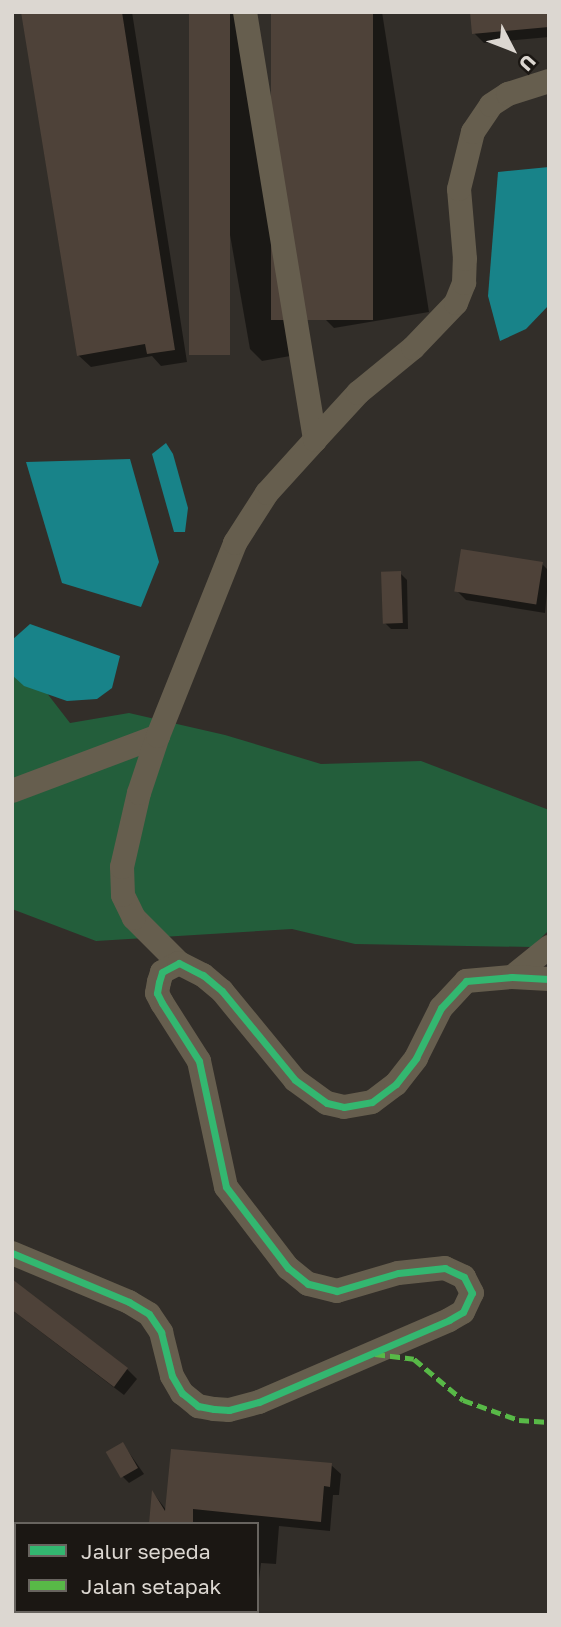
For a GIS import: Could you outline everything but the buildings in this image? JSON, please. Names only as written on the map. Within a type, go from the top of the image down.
[{"type":"street","points":[[245,12],[315,440]]},
{"type":"street","points":[[549,81],[508,94],[491,105],[473,132],[459,189],[465,259],[464,282],[456,303],[413,348],[358,393],[267,493],[235,543],[158,736],[126,840],[121,882],[134,918],[179,963],[203,975],[222,991],[275,1058],[307,1090],[327,1104],[344,1107],[372,1102],[396,1084],[416,1058],[441,1008],[459,986],[472,979],[549,979]]},
{"type":"street","points":[[12,790],[158,736]]},
{"type":"street","points":[[512,977],[549,947]]},
{"type":"street","points":[[12,1253],[129,1302],[149,1314],[161,1332],[172,1376],[182,1393],[198,1406],[214,1409],[229,1410],[259,1402],[449,1320],[463,1312],[468,1305],[472,1293],[470,1285],[464,1277],[445,1268],[415,1269],[337,1291],[308,1284],[288,1268],[235,1201],[221,1174],[199,1061],[158,993],[162,972],[179,963]]},
{"type":"green space","points":[[12,648],[70,723],[129,713],[225,735],[321,764],[421,761],[549,810],[549,930],[532,947],[355,944],[292,929],[96,941],[12,909]]},
{"type":"water","points":[[549,167],[549,305],[526,329],[500,341],[488,296],[498,172]]},
{"type":"water","points":[[166,443],[173,454],[188,508],[185,532],[174,532],[152,454]]},
{"type":"water","points":[[130,459],[159,562],[141,607],[62,583],[26,462]]},
{"type":"water","points":[[30,624],[120,656],[112,688],[97,699],[67,701],[24,686],[12,675],[12,640]]},
{"type":"marked path","points":[[375,1354],[414,1359],[463,1400],[519,1420],[549,1422]]},
{"type":"cycle path","points":[[12,1253],[129,1302],[149,1314],[161,1332],[172,1376],[182,1393],[198,1406],[214,1409],[229,1410],[259,1402],[449,1320],[463,1312],[472,1293],[464,1277],[445,1268],[398,1273],[337,1291],[308,1284],[288,1268],[226,1187],[199,1061],[162,1003],[157,993],[159,982],[162,972],[179,963],[203,975],[222,991],[295,1080],[327,1103],[344,1107],[372,1102],[396,1084],[416,1058],[441,1008],[466,981],[512,977],[549,979]]}]
